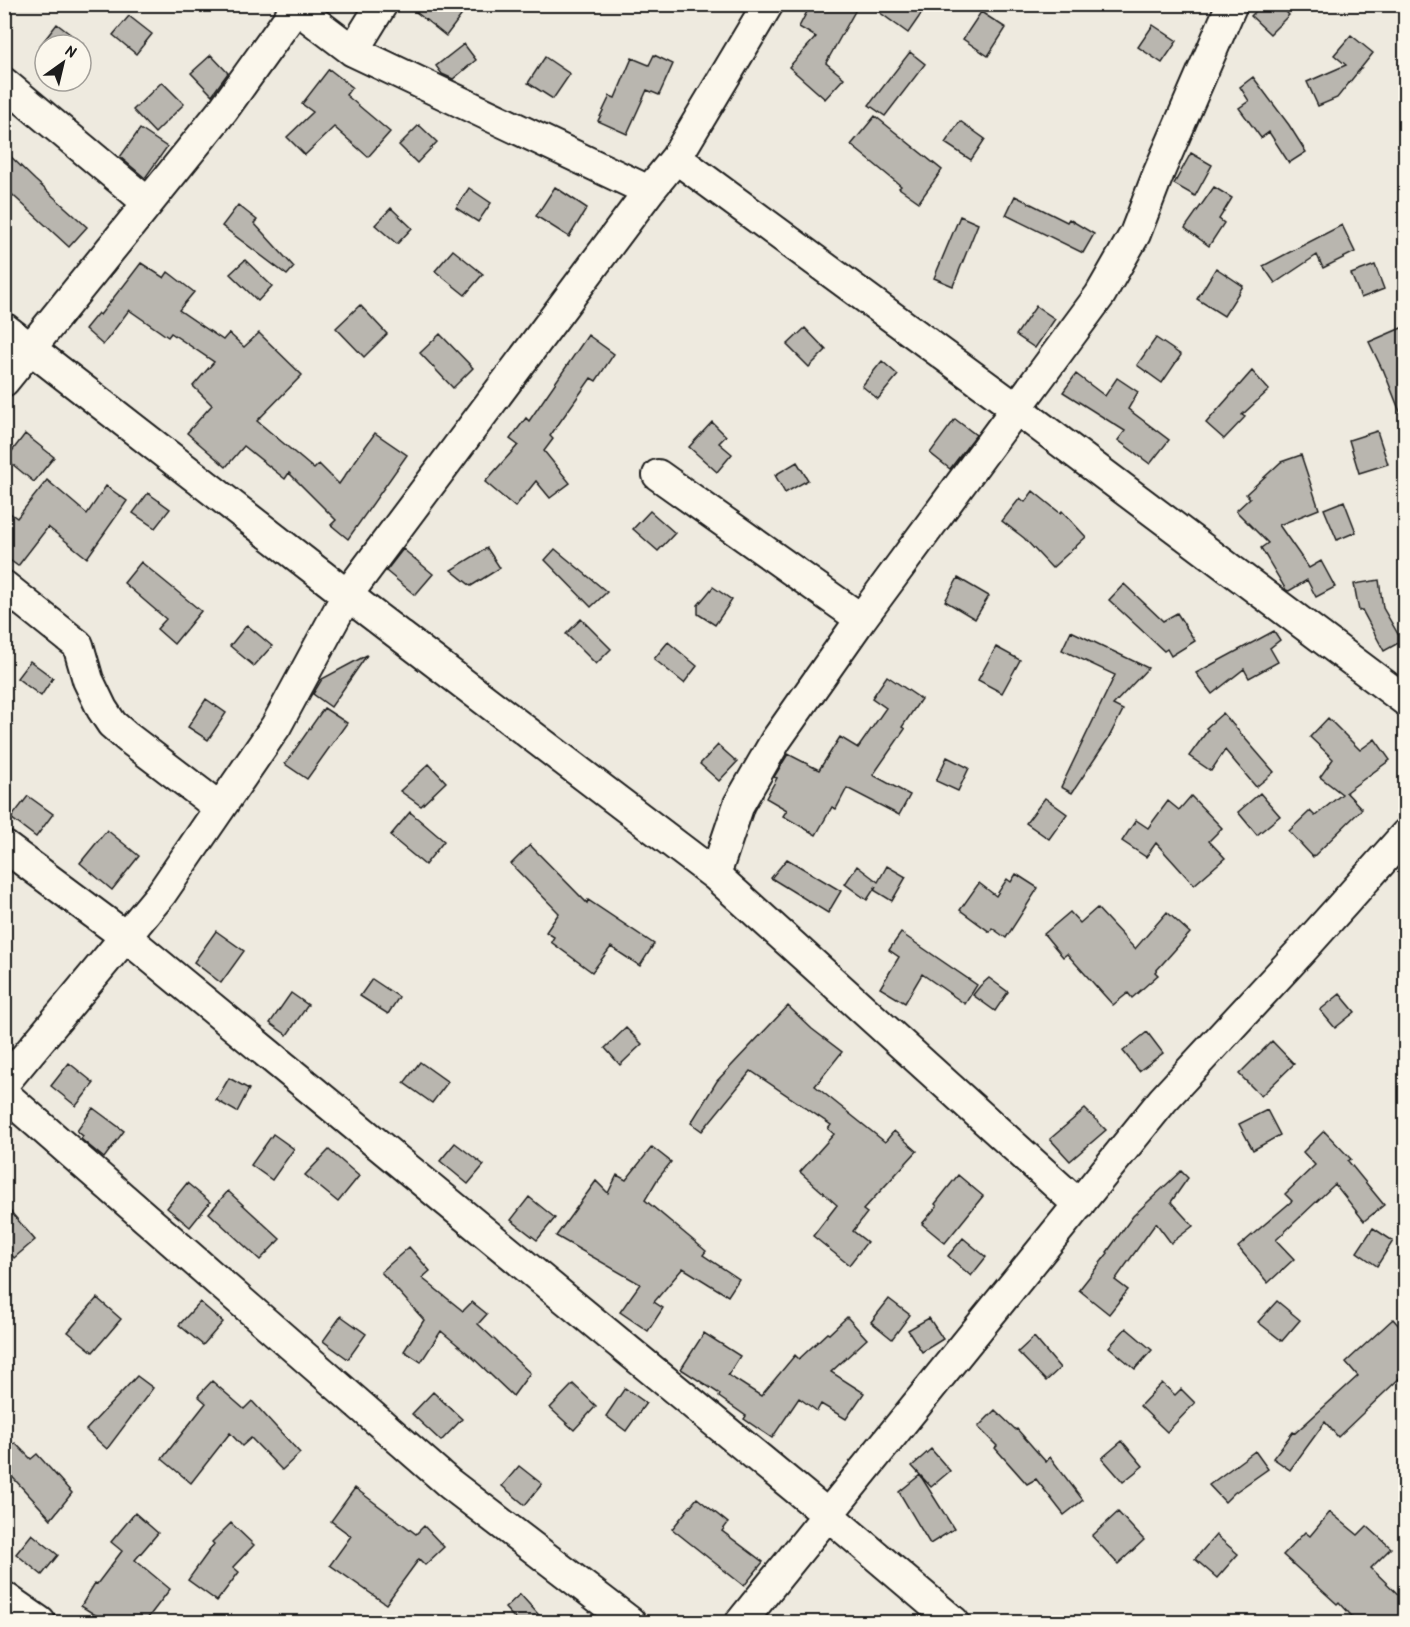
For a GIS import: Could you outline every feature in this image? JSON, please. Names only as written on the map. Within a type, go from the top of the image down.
[{"type":"street","points":[[353,51],[382,4]]},
{"type":"street","points":[[4,1083],[161,894],[276,726],[347,595],[676,158],[768,4]]},
{"type":"street","points":[[715,874],[739,804],[776,740],[861,619],[1100,295],[1135,234],[1159,172],[1232,4]]},
{"type":"street","points":[[4,381],[223,110],[294,6],[353,51],[649,191]]},
{"type":"street","points":[[4,83],[148,203]]},
{"type":"street","points":[[676,158],[1017,409],[1406,701]]},
{"type":"street","points":[[4,328],[347,595],[715,874],[1079,1205]]},
{"type":"street","points":[[658,475],[861,619]]},
{"type":"street","points":[[4,586],[78,645],[88,680],[112,724],[220,808]]},
{"type":"street","points":[[741,1623],[1163,1100],[1406,834]]},
{"type":"street","points":[[4,846],[126,937],[828,1515],[954,1623]]},
{"type":"street","points":[[4,1094],[450,1484],[630,1623]]},
{"type":"street","points":[[4,1597],[40,1623]]},
{"type":"building","points":[[406,4],[470,4],[446,36]]},
{"type":"building","points":[[811,4],[859,4],[826,63],[844,78],[825,99],[789,67],[816,37],[799,27]]},
{"type":"building","points":[[868,4],[928,4],[908,33]]},
{"type":"building","points":[[1263,4],[1279,4],[1289,15],[1270,34],[1251,16]]},
{"type":"building","points":[[981,12],[1006,28],[988,56],[963,39]]},
{"type":"building","points":[[129,16],[152,34],[136,54],[113,35]]},
{"type":"building","points":[[57,24],[69,33],[50,33]]},
{"type":"building","points":[[1153,25],[1177,41],[1162,63],[1138,47]]},
{"type":"building","points":[[1351,35],[1373,53],[1337,98],[1318,106],[1307,82],[1346,65],[1334,55]]},
{"type":"building","points":[[464,44],[476,60],[453,79],[442,74],[436,66]]},
{"type":"building","points":[[910,52],[925,64],[885,116],[869,105]]},
{"type":"building","points":[[211,55],[228,73],[212,95],[191,73]]},
{"type":"building","points":[[654,55],[673,64],[659,95],[647,90],[627,134],[598,121],[610,96],[615,98],[632,58],[649,65]]},
{"type":"building","points":[[545,57],[570,74],[553,99],[528,83]]},
{"type":"building","points":[[329,69],[352,87],[346,95],[390,132],[368,157],[334,127],[305,155],[287,137],[313,112],[302,104]]},
{"type":"building","points":[[1253,77],[1306,152],[1289,163],[1269,132],[1261,138],[1239,108],[1249,101],[1240,87]]},
{"type":"building","points":[[162,82],[184,104],[155,133],[133,110]]},
{"type":"building","points":[[875,116],[942,170],[919,202],[899,188],[901,186],[851,145]]},
{"type":"building","points":[[960,121],[985,139],[971,160],[945,143]]},
{"type":"building","points":[[419,125],[437,142],[417,163],[399,145]]},
{"type":"building","points":[[140,129],[167,147],[145,178],[120,157]]},
{"type":"building","points":[[4,150],[87,227],[69,247],[4,187]]},
{"type":"building","points":[[1191,153],[1212,165],[1195,196],[1174,184]]},
{"type":"building","points":[[555,187],[587,208],[569,237],[536,216]]},
{"type":"building","points":[[1214,187],[1232,198],[1219,219],[1224,223],[1209,246],[1185,228]]},
{"type":"building","points":[[469,188],[491,203],[478,222],[456,208]]},
{"type":"building","points":[[1015,196],[1067,222],[1069,219],[1094,234],[1083,253],[1006,215]]},
{"type":"building","points":[[238,205],[257,220],[254,223],[294,267],[287,275],[222,226]]},
{"type":"building","points":[[391,208],[412,228],[397,244],[375,225]]},
{"type":"building","points":[[960,216],[978,224],[953,286],[934,278]]},
{"type":"building","points":[[1342,225],[1355,252],[1323,268],[1317,255],[1275,283],[1263,266]]},
{"type":"building","points":[[453,250],[483,274],[465,295],[435,271]]},
{"type":"building","points":[[245,260],[272,286],[258,301],[230,274]]},
{"type":"building","points":[[141,263],[164,278],[168,272],[194,292],[179,310],[223,340],[229,333],[244,347],[259,333],[302,375],[257,421],[314,469],[319,464],[339,484],[375,433],[407,455],[348,539],[331,525],[336,520],[289,473],[285,479],[244,446],[226,467],[187,433],[212,405],[193,386],[214,362],[171,333],[168,337],[129,310],[103,345],[85,329],[98,313],[100,315]]},
{"type":"building","points":[[1375,265],[1384,289],[1361,298],[1351,274]]},
{"type":"building","points":[[1216,268],[1243,286],[1224,316],[1197,299]]},
{"type":"building","points":[[360,305],[387,334],[364,357],[336,328]]},
{"type":"building","points":[[1036,306],[1055,319],[1035,348],[1016,335]]},
{"type":"building","points":[[1406,326],[1406,422],[1404,422],[1383,369],[1369,342]]},
{"type":"building","points":[[805,328],[826,350],[809,367],[787,345]]},
{"type":"building","points":[[440,334],[473,368],[453,388],[420,353]]},
{"type":"building","points":[[588,335],[614,354],[596,381],[591,378],[550,436],[553,439],[544,451],[570,483],[550,498],[536,481],[515,507],[485,482],[518,445],[510,439],[526,418],[529,421]]},
{"type":"building","points":[[1156,338],[1181,355],[1162,383],[1137,365]]},
{"type":"building","points":[[882,361],[898,375],[878,399],[862,386]]},
{"type":"building","points":[[1252,371],[1269,390],[1242,415],[1245,417],[1224,439],[1206,423]]},
{"type":"building","points":[[1076,374],[1105,396],[1117,378],[1138,392],[1128,409],[1169,440],[1150,464],[1118,440],[1125,431],[1063,392]]},
{"type":"building","points":[[955,419],[976,435],[950,469],[930,453]]},
{"type":"building","points":[[712,422],[726,436],[719,443],[732,454],[717,472],[689,447]]},
{"type":"building","points":[[1377,431],[1388,464],[1359,473],[1349,440]]},
{"type":"building","points":[[25,434],[54,457],[34,482],[6,459]]},
{"type":"building","points":[[1301,455],[1319,509],[1279,525],[1309,568],[1321,561],[1335,587],[1316,597],[1307,580],[1289,591],[1286,590],[1261,548],[1268,543],[1236,511],[1250,498],[1246,494],[1281,462]]},
{"type":"building","points":[[797,462],[808,480],[785,493],[775,475]]},
{"type":"building","points":[[47,480],[87,514],[106,486],[127,501],[87,558],[48,527],[18,566],[4,556],[4,509],[17,518]]},
{"type":"building","points":[[1033,491],[1060,513],[1062,511],[1086,537],[1052,568],[1024,538],[1002,521],[1020,498],[1025,502]]},
{"type":"building","points":[[148,493],[170,509],[155,528],[133,513]]},
{"type":"building","points":[[1344,501],[1356,532],[1337,540],[1324,509]]},
{"type":"building","points":[[650,511],[675,533],[658,551],[633,529]]},
{"type":"building","points":[[487,548],[500,568],[471,586],[451,570]]},
{"type":"building","points":[[403,549],[433,574],[415,595],[386,571]]},
{"type":"building","points":[[555,549],[607,592],[591,607],[545,560]]},
{"type":"building","points":[[141,562],[201,611],[174,644],[157,629],[166,619],[124,583]]},
{"type":"building","points":[[958,578],[989,596],[975,619],[945,601]]},
{"type":"building","points":[[1379,580],[1383,608],[1402,641],[1384,651],[1362,610],[1359,611],[1354,584]]},
{"type":"building","points":[[1124,584],[1163,621],[1177,613],[1195,641],[1171,656],[1167,649],[1164,651],[1109,600]]},
{"type":"building","points":[[713,587],[732,600],[715,625],[698,614],[698,605]]},
{"type":"building","points":[[581,619],[611,649],[596,664],[566,634]]},
{"type":"building","points":[[247,625],[272,646],[254,666],[230,646]]},
{"type":"building","points":[[1071,631],[1148,668],[1113,705],[1123,710],[1108,739],[1072,793],[1061,787],[1115,675],[1062,650]]},
{"type":"building","points":[[1274,631],[1280,640],[1270,648],[1278,662],[1249,678],[1244,669],[1212,694],[1196,673]]},
{"type":"building","points":[[668,642],[697,666],[684,683],[654,659]]},
{"type":"building","points":[[996,647],[1020,660],[1002,693],[978,680]]},
{"type":"building","points":[[367,655],[331,707],[313,694],[322,679]]},
{"type":"building","points":[[30,661],[53,678],[41,696],[17,678]]},
{"type":"building","points":[[887,676],[921,699],[902,727],[905,729],[873,775],[910,795],[899,815],[847,788],[836,809],[832,807],[816,835],[783,816],[787,810],[766,798],[777,778],[774,777],[788,754],[819,770],[840,737],[858,748],[886,708],[872,698]]},
{"type":"building","points":[[206,699],[226,713],[208,740],[188,727]]},
{"type":"building","points":[[324,708],[347,723],[307,779],[285,764]]},
{"type":"building","points":[[1223,713],[1274,772],[1256,787],[1225,750],[1211,771],[1189,756],[1208,730],[1206,728]]},
{"type":"building","points":[[1328,718],[1360,750],[1375,739],[1390,760],[1346,792],[1362,809],[1313,857],[1289,831],[1310,811],[1315,816],[1342,794],[1320,777],[1333,759],[1310,737]]},
{"type":"building","points":[[718,745],[737,762],[719,781],[700,764]]},
{"type":"building","points":[[947,757],[969,768],[958,791],[936,781]]},
{"type":"building","points":[[429,764],[446,782],[421,806],[400,791]]},
{"type":"building","points":[[1260,793],[1280,816],[1257,835],[1238,812]]},
{"type":"building","points":[[28,796],[53,814],[36,837],[11,818]]},
{"type":"building","points":[[1191,796],[1222,828],[1209,841],[1225,858],[1194,885],[1156,843],[1146,857],[1122,841],[1136,820],[1148,828],[1168,801],[1179,810]]},
{"type":"building","points":[[1045,798],[1067,814],[1049,839],[1026,823]]},
{"type":"building","points":[[410,812],[444,841],[425,865],[390,836]]},
{"type":"building","points":[[107,830],[139,856],[112,890],[80,863]]},
{"type":"building","points":[[530,845],[587,903],[588,900],[654,944],[640,966],[611,947],[592,972],[551,942],[554,937],[546,932],[559,913],[511,864]]},
{"type":"building","points":[[787,859],[841,891],[828,913],[771,878]]},
{"type":"building","points":[[857,866],[878,882],[887,866],[906,877],[892,901],[874,890],[876,886],[867,900],[845,884]]},
{"type":"building","points":[[1016,874],[1038,888],[1006,938],[992,928],[990,932],[960,910],[979,883],[996,896],[1007,879],[1011,882]]},
{"type":"building","points":[[1097,908],[1135,949],[1167,912],[1190,933],[1155,972],[1158,975],[1132,998],[1128,993],[1113,1005],[1067,954],[1063,957],[1044,934],[1070,912],[1080,923]]},
{"type":"building","points":[[216,931],[244,951],[221,983],[194,962]]},
{"type":"building","points":[[901,933],[977,985],[965,1004],[922,974],[905,1003],[880,988],[899,957],[889,950]]},
{"type":"building","points":[[989,978],[1008,992],[995,1011],[973,995]]},
{"type":"building","points":[[372,979],[399,997],[388,1014],[360,996]]},
{"type":"building","points":[[291,993],[308,1005],[287,1035],[270,1023]]},
{"type":"building","points":[[1340,994],[1355,1012],[1335,1028],[1320,1010]]},
{"type":"building","points":[[788,1006],[812,1029],[842,1052],[815,1086],[885,1142],[894,1131],[917,1151],[863,1210],[867,1213],[853,1231],[867,1242],[849,1265],[813,1236],[837,1205],[800,1172],[834,1134],[828,1129],[831,1125],[751,1071],[702,1131],[691,1123],[717,1081]]},
{"type":"building","points":[[626,1028],[642,1044],[620,1065],[605,1048]]},
{"type":"building","points":[[1147,1032],[1163,1053],[1139,1071],[1123,1051]]},
{"type":"building","points":[[1272,1041],[1294,1064],[1261,1096],[1239,1074]]},
{"type":"building","points":[[420,1062],[448,1082],[432,1103],[404,1083]]},
{"type":"building","points":[[69,1063],[94,1083],[76,1106],[51,1086]]},
{"type":"building","points":[[229,1078],[249,1089],[237,1112],[216,1100]]},
{"type":"building","points":[[93,1108],[124,1131],[104,1158],[81,1139],[83,1136],[77,1131]]},
{"type":"building","points":[[1085,1109],[1106,1130],[1070,1161],[1050,1139]]},
{"type":"building","points":[[1267,1110],[1280,1135],[1253,1150],[1239,1124]]},
{"type":"building","points":[[1324,1131],[1351,1159],[1348,1161],[1384,1205],[1364,1221],[1335,1184],[1276,1240],[1294,1259],[1268,1283],[1238,1247],[1292,1201],[1285,1194],[1315,1165],[1303,1152]]},
{"type":"building","points":[[273,1134],[294,1149],[272,1180],[251,1165]]},
{"type":"building","points":[[455,1143],[484,1165],[468,1184],[440,1161]]},
{"type":"building","points":[[652,1147],[671,1162],[645,1200],[706,1251],[703,1255],[739,1279],[728,1296],[683,1268],[654,1302],[663,1308],[648,1331],[620,1312],[640,1284],[556,1236],[596,1181],[608,1193],[617,1175],[626,1180]]},
{"type":"building","points":[[329,1150],[359,1176],[338,1202],[305,1175]]},
{"type":"building","points":[[1181,1171],[1188,1178],[1171,1202],[1193,1226],[1171,1243],[1156,1223],[1115,1280],[1128,1290],[1109,1314],[1079,1290],[1133,1216]]},
{"type":"building","points":[[958,1175],[983,1196],[945,1243],[922,1224]]},
{"type":"building","points":[[187,1183],[210,1202],[190,1227],[167,1208]]},
{"type":"building","points":[[228,1191],[280,1239],[260,1260],[209,1213]]},
{"type":"building","points":[[529,1197],[555,1218],[537,1240],[511,1220]]},
{"type":"building","points":[[4,1204],[35,1240],[14,1258],[4,1246]]},
{"type":"building","points":[[1373,1228],[1393,1241],[1377,1266],[1357,1252]]},
{"type":"building","points":[[963,1238],[986,1257],[971,1276],[948,1256]]},
{"type":"building","points":[[409,1247],[430,1271],[422,1278],[463,1311],[472,1302],[487,1314],[478,1324],[530,1373],[513,1396],[441,1331],[421,1362],[404,1351],[424,1320],[381,1272]]},
{"type":"building","points":[[97,1298],[121,1319],[93,1352],[68,1332]]},
{"type":"building","points":[[889,1299],[910,1315],[892,1339],[871,1322]]},
{"type":"building","points":[[1277,1301],[1300,1320],[1282,1341],[1258,1322]]},
{"type":"building","points":[[200,1302],[223,1322],[203,1345],[179,1325]]},
{"type":"building","points":[[341,1316],[366,1334],[348,1359],[323,1341]]},
{"type":"building","points":[[847,1317],[867,1339],[831,1372],[864,1393],[846,1419],[821,1404],[817,1411],[799,1398],[772,1438],[744,1419],[746,1416],[719,1397],[720,1394],[681,1369],[704,1333],[740,1356],[728,1375],[761,1396],[795,1355],[799,1359]]},
{"type":"building","points":[[929,1318],[943,1339],[922,1352],[908,1330]]},
{"type":"building","points":[[1393,1319],[1406,1334],[1406,1372],[1338,1437],[1325,1422],[1290,1470],[1273,1458],[1293,1432],[1295,1433],[1358,1376],[1346,1362]]},
{"type":"building","points":[[1126,1328],[1152,1350],[1135,1369],[1109,1347]]},
{"type":"building","points":[[1034,1337],[1060,1368],[1046,1381],[1018,1352]]},
{"type":"building","points":[[137,1376],[153,1388],[107,1449],[86,1430]]},
{"type":"building","points":[[212,1381],[244,1409],[252,1401],[300,1453],[282,1470],[251,1438],[242,1446],[230,1433],[191,1483],[162,1459],[206,1403],[198,1396]]},
{"type":"building","points":[[1162,1383],[1175,1395],[1181,1389],[1195,1403],[1167,1432],[1140,1406]]},
{"type":"building","points":[[573,1384],[596,1406],[574,1430],[550,1408]]},
{"type":"building","points":[[625,1388],[646,1403],[626,1431],[606,1416]]},
{"type":"building","points":[[433,1392],[462,1419],[441,1441],[412,1414]]},
{"type":"building","points":[[995,1410],[1017,1429],[1046,1462],[1050,1457],[1083,1500],[1064,1515],[1036,1479],[1027,1484],[995,1448],[997,1446],[978,1427]]},
{"type":"building","points":[[1122,1441],[1143,1466],[1123,1482],[1102,1458]]},
{"type":"building","points":[[15,1443],[31,1459],[37,1454],[72,1493],[51,1519],[4,1468],[4,1453]]},
{"type":"building","points":[[931,1449],[950,1471],[931,1487],[912,1466]]},
{"type":"building","points":[[1255,1451],[1268,1469],[1225,1502],[1209,1485]]},
{"type":"building","points":[[519,1466],[542,1484],[525,1505],[502,1486]]},
{"type":"building","points":[[920,1475],[954,1529],[930,1544],[899,1492]]},
{"type":"building","points":[[355,1488],[416,1534],[424,1526],[444,1547],[425,1565],[419,1559],[386,1604],[330,1565],[351,1536],[331,1521]]},
{"type":"building","points":[[697,1498],[728,1523],[722,1531],[763,1562],[744,1586],[672,1529]]},
{"type":"building","points":[[1118,1512],[1144,1540],[1118,1564],[1092,1536]]},
{"type":"building","points":[[1330,1512],[1358,1535],[1367,1526],[1391,1548],[1371,1568],[1406,1602],[1406,1623],[1358,1623],[1339,1602],[1337,1604],[1283,1555],[1305,1532],[1310,1536]]},
{"type":"building","points":[[135,1513],[158,1533],[135,1560],[170,1589],[144,1623],[108,1623],[81,1606],[95,1583],[97,1584],[122,1551],[111,1542]]},
{"type":"building","points":[[231,1523],[254,1545],[233,1567],[239,1572],[217,1601],[188,1580],[214,1544],[212,1542]]},
{"type":"building","points":[[32,1534],[58,1555],[42,1575],[16,1554]]},
{"type":"building","points":[[1216,1535],[1238,1554],[1217,1578],[1195,1559]]},
{"type":"building","points":[[520,1594],[546,1623],[519,1623],[505,1608]]}]
